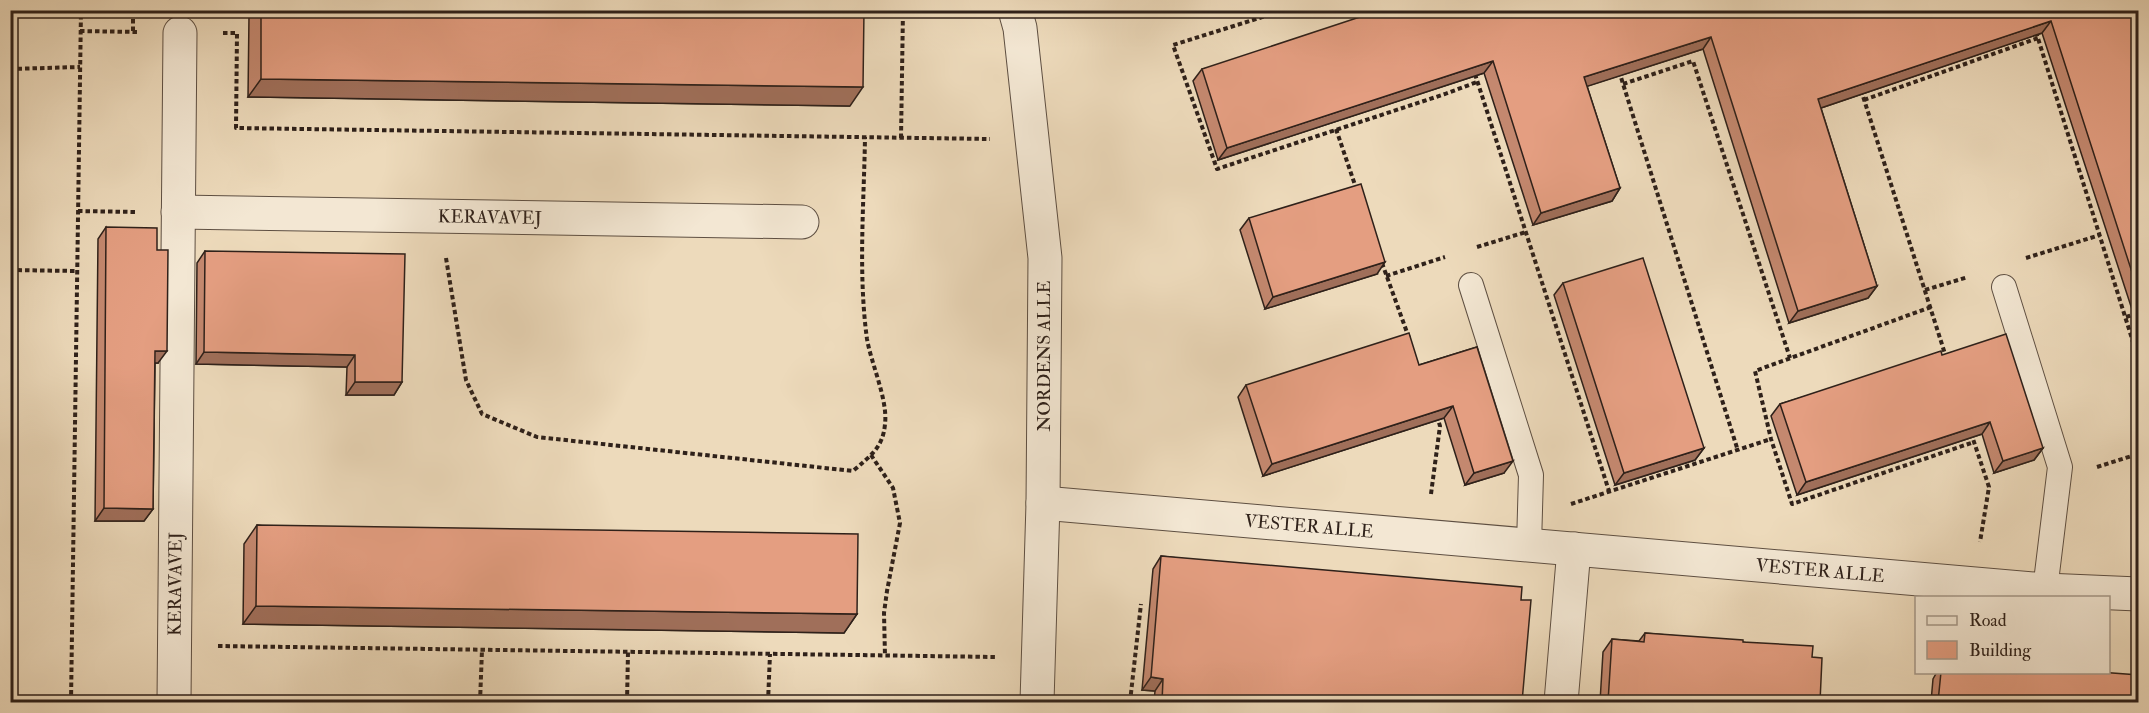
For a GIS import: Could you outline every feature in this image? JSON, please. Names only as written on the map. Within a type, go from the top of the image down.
[{"type":"street","name":"NORDENS ALLE","points":[[1015,10],[1020,28],[1045,258],[1043,502],[1037,702]]},
{"type":"street","name":"KERAVAVEJ","points":[[174,702],[180,33]]},
{"type":"street","name":"KERAVAVEJ","points":[[178,212],[802,222]]},
{"type":"street","name":"VESTER ALLE","points":[[1043,502],[1425,536],[1530,531],[1574,549],[2045,590],[2139,594]]},
{"type":"street","points":[[1561,702],[1574,549]]},
{"type":"lane","points":[[1471,285],[1531,475],[1530,531]]},
{"type":"lane","points":[[2004,287],[2060,467],[2045,590]]},
{"type":"path","points":[[72,702],[81,10]]},
{"type":"path","points":[[133,10],[133,31]]},
{"type":"path","points":[[901,138],[903,10]]},
{"type":"path","points":[[1285,10],[1173,45],[1217,169],[1477,82]]},
{"type":"path","points":[[2035,29],[2139,358]]},
{"type":"path","points":[[80,31],[237,33],[236,128],[1032,140]]},
{"type":"path","points":[[1864,100],[2038,38]]},
{"type":"path","points":[[1623,84],[1693,61],[1790,358]]},
{"type":"path","points":[[1616,63],[1738,451]]},
{"type":"path","points":[[10,69],[80,67]]},
{"type":"path","points":[[1474,72],[1610,491]]},
{"type":"path","points":[[1442,84],[1445,94]]},
{"type":"path","points":[[1860,89],[1948,364]]},
{"type":"path","points":[[2062,115],[2073,111]]},
{"type":"path","points":[[1336,129],[1359,197]]},
{"type":"path","points":[[440,217],[466,380],[482,414],[537,437],[853,471],[879,447],[886,423],[867,340],[863,287],[866,137]]},
{"type":"path","points":[[78,211],[178,212]]},
{"type":"path","points":[[1378,253],[1409,340]]},
{"type":"path","points":[[10,270],[77,271]]},
{"type":"path","points":[[1930,308],[1755,370],[1771,439],[1792,504],[1974,442]]},
{"type":"path","points":[[2126,317],[2139,313]]},
{"type":"path","points":[[1425,536],[1440,426],[1436,416]]},
{"type":"path","points":[[1970,431],[1989,487],[1972,584]]},
{"type":"path","points":[[1530,531],[1610,491],[1771,439]]},
{"type":"path","points":[[871,455],[892,488],[900,523],[884,613],[885,656]]},
{"type":"path","points":[[1130,702],[1140,604]]},
{"type":"path","points":[[175,645],[1038,657]]},
{"type":"path","points":[[480,702],[482,650]]},
{"type":"path","points":[[627,702],[628,652]]},
{"type":"path","points":[[768,702],[770,654]]},
{"type":"building","points":[[261,10],[864,10],[863,87],[261,79]]},
{"type":"building","points":[[1381,10],[1563,10],[1564,13],[1573,10],[2134,10],[2139,24],[2139,294],[2051,21],[1818,99],[1877,286],[1798,311],[1711,37],[1584,77],[1620,188],[1541,213],[1493,61],[1227,148],[1202,69]]},
{"type":"building","points":[[1361,184],[1385,262],[1273,297],[1249,218]]},
{"type":"building","points":[[106,227],[157,228],[157,250],[168,250],[167,351],[155,351],[153,509],[104,508]]},
{"type":"building","points":[[205,251],[405,254],[402,382],[355,382],[355,355],[204,352]]},
{"type":"building","points":[[1643,258],[1704,448],[1624,473],[1563,283]]},
{"type":"building","points":[[1409,333],[1419,365],[1477,347],[1513,461],[1474,473],[1453,406],[1272,464],[1246,385]]},
{"type":"building","points":[[2006,334],[2043,448],[2003,461],[1990,422],[1806,482],[1780,404],[1941,351],[1942,355]]},
{"type":"building","points":[[257,525],[858,534],[857,614],[256,606]]},
{"type":"building","points":[[1161,556],[1522,587],[1521,600],[1531,600],[1522,702],[1162,702],[1163,679],[1151,677]]},
{"type":"building","points":[[1645,633],[1813,646],[1812,657],[1822,658],[1820,702],[1608,702],[1612,639],[1644,642]]},
{"type":"building","points":[[2110,673],[2139,675],[2139,702],[1938,702],[1941,674]]}]
